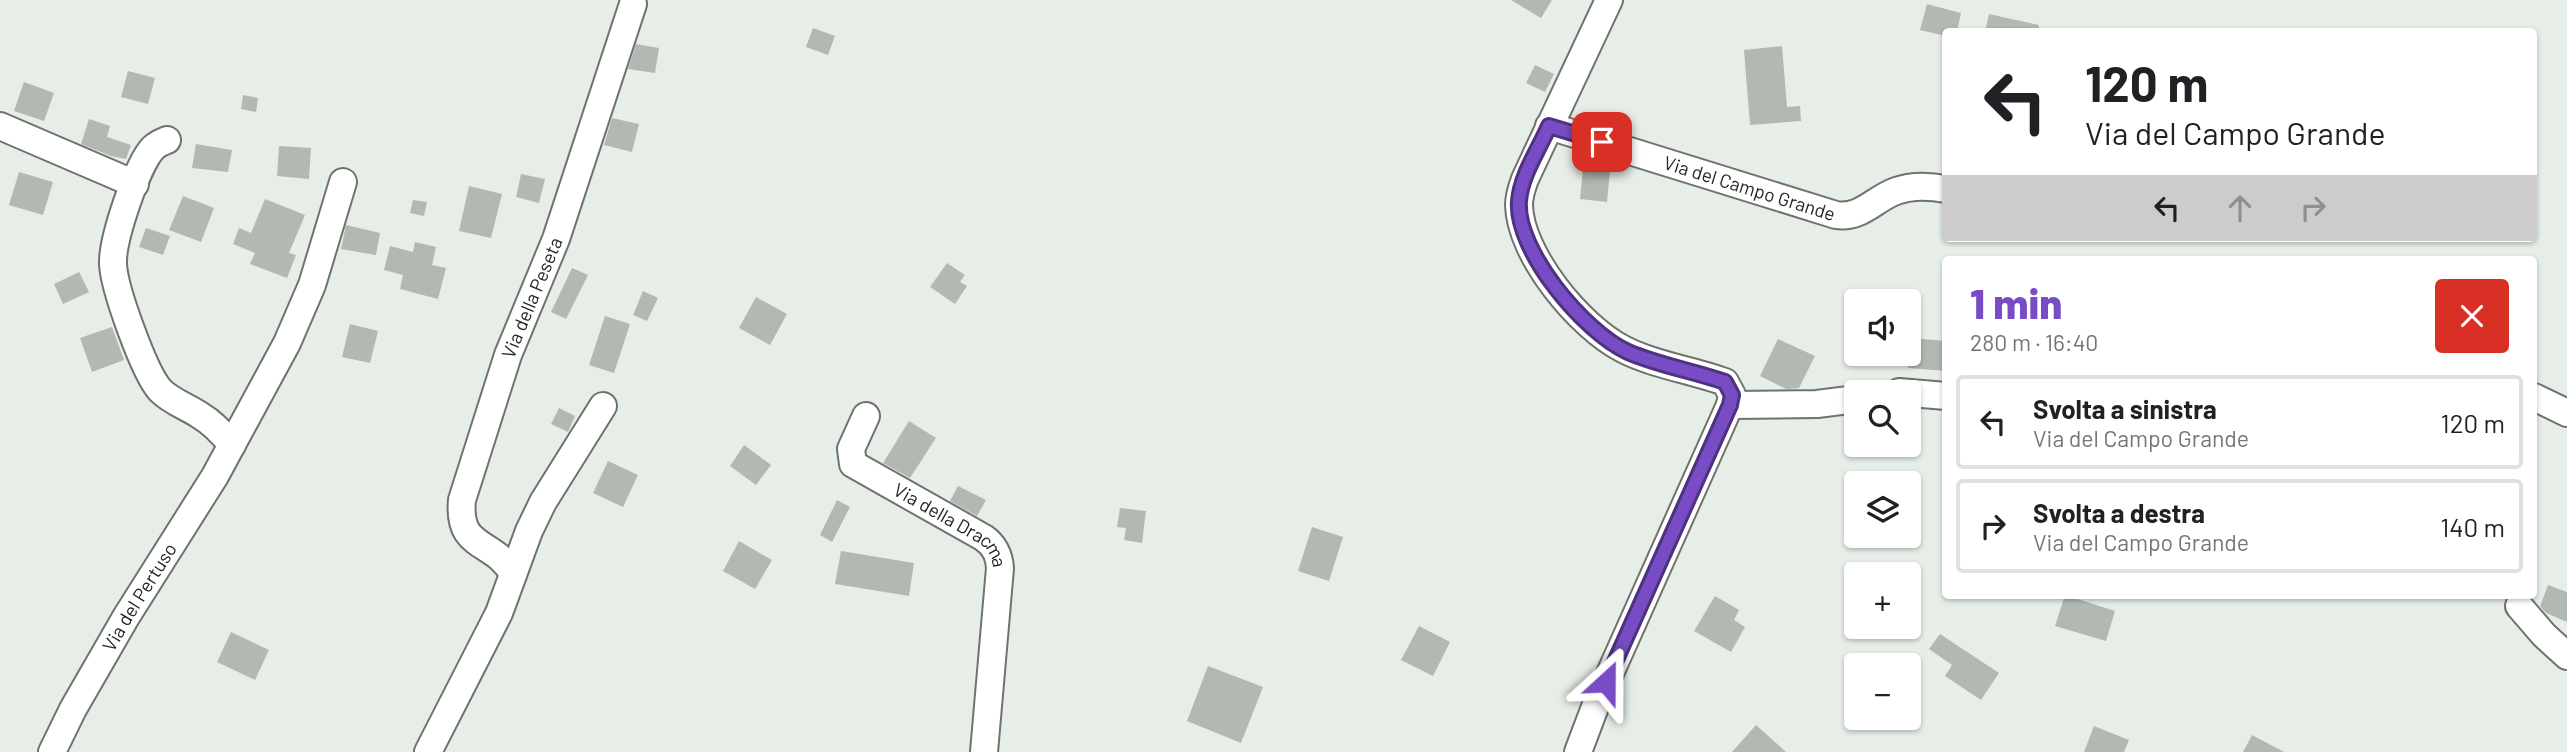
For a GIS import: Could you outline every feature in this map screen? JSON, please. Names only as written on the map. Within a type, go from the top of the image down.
[{"type":"street","points":[[1578,752],[1730,405],[1731,390],[1725,382],[1634,354],[1602,337],[1579,316],[1551,282],[1528,238],[1519,203],[1525,179],[1609,0]]},
{"type":"street","name":"Via della Peseta","points":[[513,574],[502,559],[465,531],[461,516],[463,500],[508,355],[556,239],[632,4]]},
{"type":"street","points":[[0,126],[135,184]]},
{"type":"street","name":"Via del Campo Grande","points":[[1549,126],[1836,215],[1855,215],[1881,198],[1900,190],[1942,189]]},
{"type":"street","points":[[167,140],[156,145],[149,154],[135,184],[116,237],[113,266],[118,288],[145,362],[160,390],[209,421],[232,445]]},
{"type":"street","name":"Via del Pertuso","points":[[52,752],[73,709],[126,617],[203,497],[301,313],[316,274],[343,182]]},
{"type":"street","points":[[1921,394],[1942,396]]},
{"type":"street","points":[[2537,398],[2567,413]]},
{"type":"street","points":[[1730,405],[1817,404],[1844,401]]},
{"type":"street","points":[[428,752],[499,613],[529,531],[547,494],[603,406]]},
{"type":"street","name":"Via della Dracma","points":[[866,416],[851,449],[853,464],[984,538],[998,556],[1000,568],[984,752]]},
{"type":"street","points":[[2519,606],[2567,656]]},
{"type":"building","points":[[1511,0],[1552,0],[1541,18]]},
{"type":"building","points":[[1927,4],[1961,13],[1958,28],[1942,28],[1942,35],[1920,30]]},
{"type":"building","points":[[1989,14],[2039,25],[2039,28],[1986,28]]},
{"type":"building","points":[[813,28],[835,36],[828,55],[806,47]]},
{"type":"building","points":[[636,44],[659,48],[655,73],[628,69]]},
{"type":"building","points":[[1782,46],[1787,107],[1800,106],[1801,121],[1750,125],[1744,50]]},
{"type":"building","points":[[1535,65],[1554,74],[1545,92],[1526,83]]},
{"type":"building","points":[[128,71],[155,78],[148,104],[121,97]]},
{"type":"building","points":[[24,82],[54,93],[44,121],[14,111]]},
{"type":"building","points":[[243,95],[258,98],[256,112],[241,109]]},
{"type":"building","points":[[612,118],[639,124],[632,152],[604,145]]},
{"type":"building","points":[[89,119],[110,126],[107,137],[131,145],[126,159],[81,144]]},
{"type":"building","points":[[196,144],[232,150],[228,172],[192,168]]},
{"type":"building","points":[[279,146],[311,148],[309,179],[277,176]]},
{"type":"building","points":[[1583,168],[1610,170],[1607,202],[1580,199]]},
{"type":"building","points":[[19,172],[53,182],[43,215],[9,205]]},
{"type":"building","points":[[521,174],[545,179],[539,203],[516,197]]},
{"type":"building","points":[[469,186],[502,194],[491,238],[459,231]]},
{"type":"building","points":[[183,196],[214,208],[201,242],[169,230]]},
{"type":"building","points":[[265,199],[305,215],[289,253],[296,255],[287,278],[250,264],[255,253],[233,244],[239,228],[251,233]]},
{"type":"building","points":[[413,200],[427,202],[424,216],[410,213]]},
{"type":"building","points":[[346,225],[380,233],[376,255],[341,249]]},
{"type":"building","points":[[146,228],[170,236],[163,255],[139,247]]},
{"type":"building","points":[[415,242],[436,247],[432,265],[446,268],[438,299],[400,289],[403,275],[384,270],[390,246],[413,252]]},
{"type":"building","points":[[947,263],[965,275],[960,282],[967,286],[955,304],[930,287]]},
{"type":"building","points":[[572,268],[588,275],[566,319],[551,312]]},
{"type":"building","points":[[79,272],[89,292],[63,304],[54,284]]},
{"type":"building","points":[[643,291],[658,298],[647,321],[633,315]]},
{"type":"building","points":[[756,297],[787,314],[770,345],[739,328]]},
{"type":"building","points":[[605,316],[630,324],[614,373],[589,365]]},
{"type":"building","points":[[350,324],[378,331],[370,363],[342,357]]},
{"type":"building","points":[[112,327],[124,360],[92,372],[80,338]]},
{"type":"building","points":[[1778,339],[1815,356],[1799,388],[1786,389],[1760,376]]},
{"type":"building","points":[[1921,339],[1942,341],[1942,371],[1908,368],[1921,366]]},
{"type":"building","points":[[559,408],[575,416],[568,432],[551,424]]},
{"type":"building","points":[[909,421],[936,438],[910,478],[883,463]]},
{"type":"building","points":[[744,445],[771,465],[756,485],[730,466]]},
{"type":"building","points":[[608,461],[638,475],[623,507],[593,493]]},
{"type":"building","points":[[958,486],[986,500],[977,516],[950,501]]},
{"type":"building","points":[[837,500],[850,507],[832,542],[820,535]]},
{"type":"building","points":[[1120,508],[1146,511],[1142,543],[1124,540],[1126,528],[1117,527]]},
{"type":"building","points":[[1312,527],[1343,537],[1329,581],[1298,571]]},
{"type":"building","points":[[739,541],[772,560],[755,589],[723,571]]},
{"type":"building","points":[[841,551],[914,563],[909,596],[835,584]]},
{"type":"building","points":[[2548,585],[2567,592],[2567,622],[2546,613],[2540,606]]},
{"type":"building","points":[[1715,596],[1739,610],[1734,620],[1745,627],[1731,652],[1694,631]]},
{"type":"building","points":[[2064,599],[2078,599],[2115,611],[2106,641],[2055,626]]},
{"type":"building","points":[[1419,626],[1450,642],[1433,676],[1401,660]]},
{"type":"building","points":[[231,632],[269,650],[255,680],[217,662]]},
{"type":"building","points":[[1940,634],[1999,673],[1981,700],[1945,676],[1952,665],[1929,649]]},
{"type":"building","points":[[1208,666],[1263,687],[1241,743],[1187,721]]},
{"type":"building","points":[[1756,725],[1786,752],[1732,752]]},
{"type":"building","points":[[2094,726],[2129,740],[2124,752],[2084,752]]},
{"type":"building","points":[[2252,735],[2284,752],[2243,752]]},
{"type":"route","points":[[1602,142],[1549,126],[1525,179],[1519,203],[1524,229],[1539,263],[1563,298],[1602,337],[1634,354],[1725,382],[1732,395],[1730,405],[1606,682]]}]
